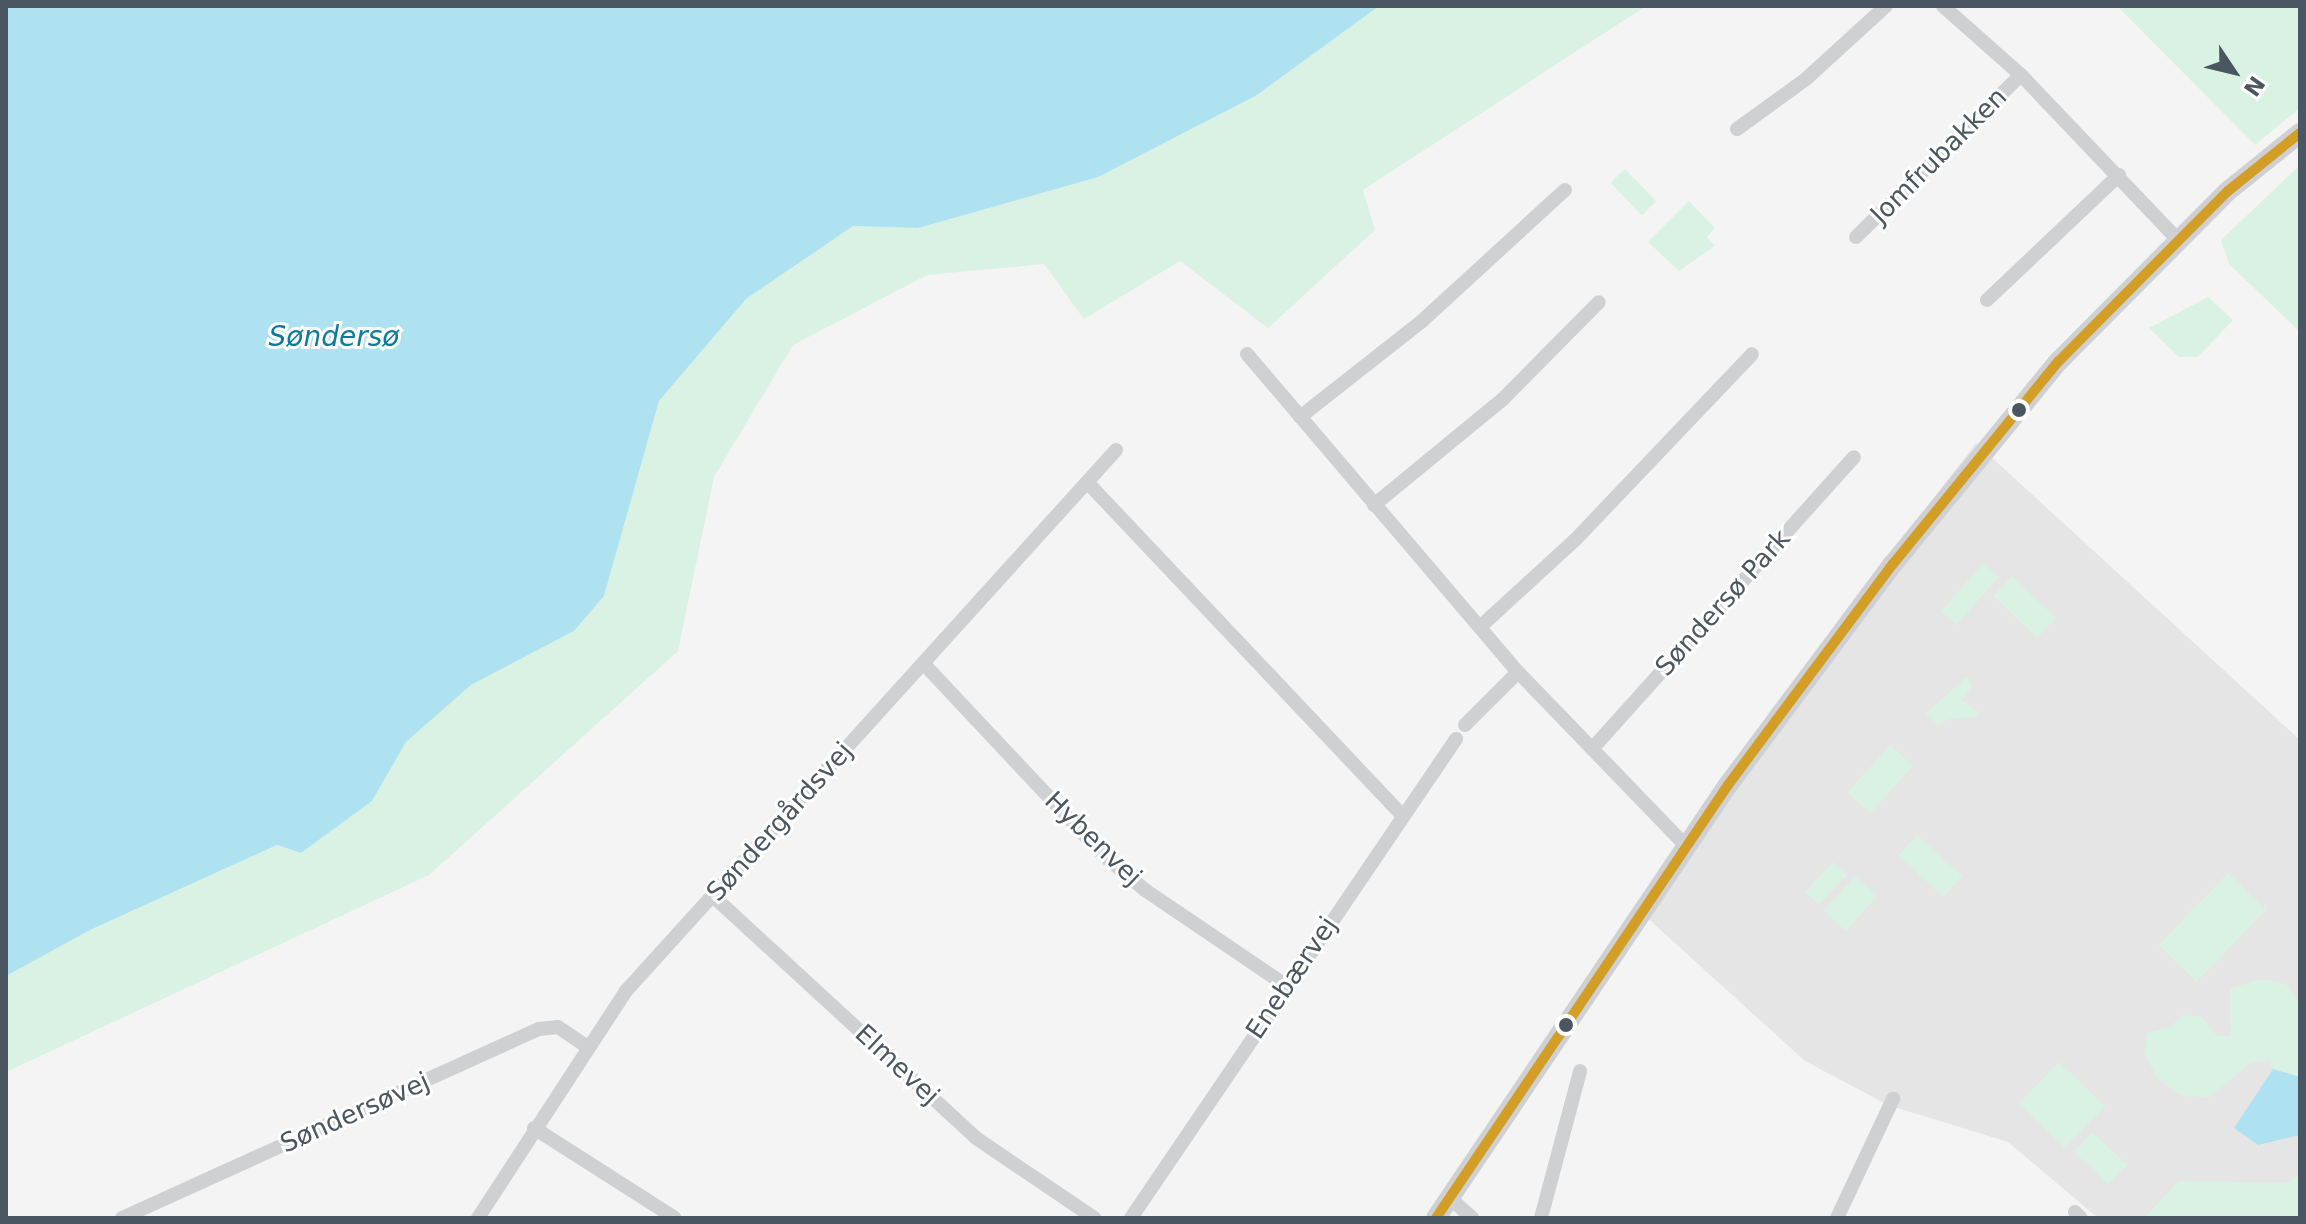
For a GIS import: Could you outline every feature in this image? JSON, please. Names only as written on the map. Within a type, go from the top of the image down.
[{"type":"street","points":[[1737,129],[1806,79],[1886,6]]},
{"type":"street","name":"Jomfrubakken","points":[[1943,6],[2021,75],[2178,240]]},
{"type":"street","name":"Jomfrubakken","points":[[1856,237],[2021,75]]},
{"type":"street","points":[[1436,1218],[1822,653],[2058,362],[2178,240],[2300,133]]},
{"type":"street","points":[[1987,300],[2119,175]]},
{"type":"street","points":[[1300,417],[1422,321],[1565,190]]},
{"type":"street","points":[[1374,505],[1503,399],[1599,302]]},
{"type":"street","points":[[1247,354],[1518,672],[1688,848]]},
{"type":"street","points":[[1480,627],[1576,539],[1752,354]]},
{"type":"street","name":"Søndergårdsvej","points":[[478,1218],[586,1046],[626,991],[1116,450]]},
{"type":"street","name":"Søndersø Park","points":[[1592,749],[1854,457]]},
{"type":"street","points":[[1087,482],[1402,815]]},
{"type":"street","name":"Hybenvej","points":[[923,663],[1103,855],[1145,890],[1287,986]]},
{"type":"street","points":[[1465,725],[1518,672]]},
{"type":"street","name":"Enebærvej","points":[[1131,1218],[1456,739]]},
{"type":"street","name":"Elmevej","points":[[713,896],[976,1138],[1094,1218]]},
{"type":"street","name":"Søndersøvej","points":[[122,1218],[539,1029],[558,1027],[586,1046]]},
{"type":"street","points":[[1541,1218],[1580,1071]]},
{"type":"street","points":[[1837,1218],[1893,1099]]},
{"type":"street","points":[[534,1128],[675,1218]]},
{"type":"street","points":[[1450,1198],[1472,1218]]},
{"type":"shaded area","points":[[1976,443],[2300,740],[2300,1218],[2098,1218],[2008,1142],[1888,1105],[1805,1061],[1644,915],[1770,711]]},
{"type":"green space","points":[[1379,6],[1646,6],[1363,190],[1375,230],[1268,328],[1180,261],[1084,319],[1044,264],[927,275],[793,345],[714,477],[678,651],[429,875],[6,1072],[6,976],[90,930],[277,845],[301,853],[372,801],[406,742],[471,685],[574,631],[604,596],[659,401],[746,299],[853,226],[918,228],[1257,95]]},
{"type":"green space","points":[[2117,6],[2300,6],[2300,108],[2255,145]]},
{"type":"green space","points":[[2300,165],[2300,332],[2229,264],[2221,240]]},
{"type":"green space","points":[[1625,169],[1656,201],[1642,215],[1611,183]]},
{"type":"green space","points":[[1689,201],[1715,228],[1707,237],[1715,246],[1679,271],[1648,242]]},
{"type":"green space","points":[[2208,297],[2233,320],[2198,357],[2179,357],[2149,328]]},
{"type":"green space","points":[[1983,563],[1999,577],[1957,625],[1941,611]]},
{"type":"green space","points":[[2012,576],[2056,618],[2037,638],[1993,595]]},
{"type":"green space","points":[[1967,677],[1972,686],[1962,700],[1978,712],[1976,717],[1949,719],[1938,725],[1925,714]]},
{"type":"green space","points":[[1890,745],[1913,766],[1870,813],[1847,793]]},
{"type":"green space","points":[[1917,835],[1962,876],[1944,897],[1898,856]]},
{"type":"green space","points":[[1833,862],[1847,875],[1819,905],[1805,892]]},
{"type":"green space","points":[[2228,873],[2266,910],[2197,982],[2159,945]]},
{"type":"green space","points":[[1855,876],[1877,896],[1846,931],[1824,911]]},
{"type":"green space","points":[[2261,979],[2286,984],[2300,1004],[2300,1077],[2273,1069],[2270,1059],[2249,1064],[2210,1097],[2181,1096],[2158,1079],[2144,1052],[2148,1033],[2170,1027],[2183,1015],[2202,1017],[2216,1035],[2231,1037],[2230,989]]},
{"type":"green space","points":[[2059,1062],[2105,1106],[2065,1148],[2019,1104]]},
{"type":"green space","points":[[2092,1132],[2127,1165],[2109,1184],[2074,1152]]},
{"type":"green space","points":[[2300,1173],[2300,1218],[2144,1218],[2179,1181],[2288,1183]]},
{"type":"water","name":"Søndersø","points":[[6,6],[1379,6],[1257,95],[1098,177],[918,228],[853,226],[746,299],[659,401],[604,596],[574,631],[471,685],[406,742],[372,801],[301,853],[277,845],[90,930],[6,976]]},
{"type":"water","points":[[2273,1069],[2300,1077],[2300,1135],[2258,1145],[2234,1128]]},
{"type":"transit line","points":[[1436,1218],[1728,785],[1893,564],[2058,362],[2228,191],[2300,133]]}]
